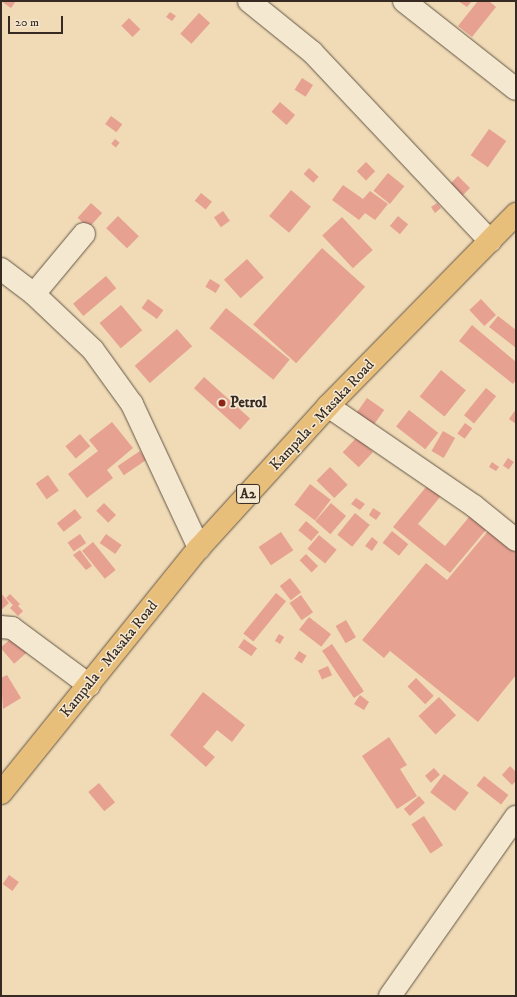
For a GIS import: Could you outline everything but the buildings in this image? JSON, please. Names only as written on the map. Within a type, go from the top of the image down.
[{"type":"main road","name":"Kampala - Masaka Road","points":[[1,793],[199,548],[328,406],[516,214]]},
{"type":"street","points":[[249,1],[312,52],[490,242]]},
{"type":"street","points":[[404,1],[516,89]]},
{"type":"street","points":[[34,294],[84,234]]},
{"type":"street","points":[[1,269],[34,294],[93,350],[132,404],[199,548]]},
{"type":"street","points":[[328,406],[474,506],[516,540]]},
{"type":"street","points":[[1,627],[12,628],[89,685]]},
{"type":"street","points":[[390,996],[516,817]]},
{"type":"place","name":"Petrol","points":[[222,403]]}]
